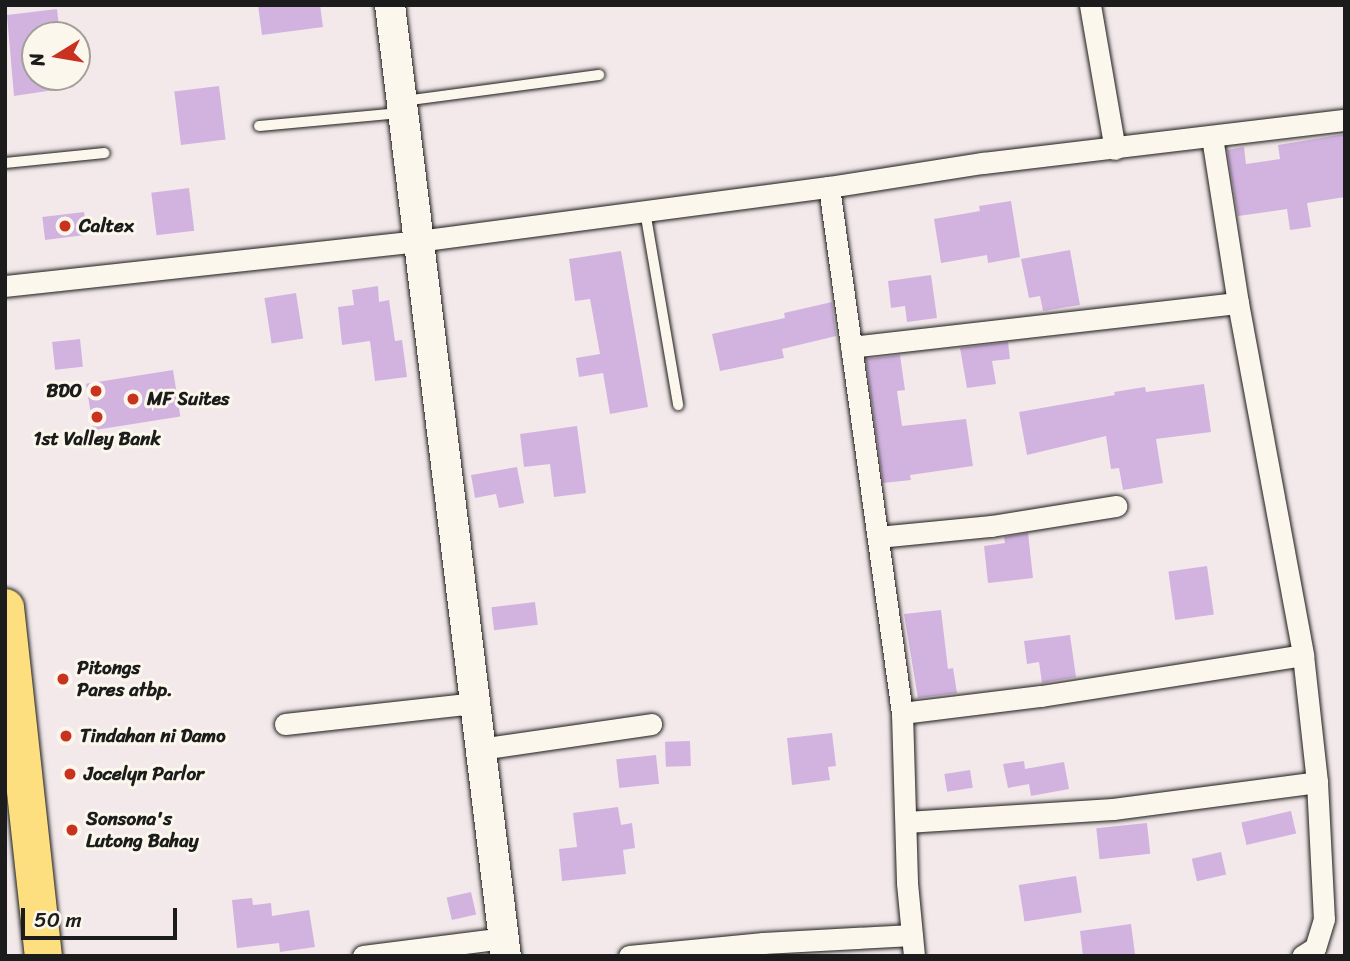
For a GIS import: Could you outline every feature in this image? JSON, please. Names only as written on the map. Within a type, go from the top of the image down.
[{"type":"highway","points":[[5,607],[9,687],[43,956]]},
{"type":"street","points":[[363,956],[505,947],[390,5]]},
{"type":"street","points":[[1090,5],[1115,149]]},
{"type":"street","points":[[5,286],[418,241],[829,187],[983,163],[1345,120]]},
{"type":"street","points":[[1212,137],[1238,303],[1303,655],[1317,782],[1324,919],[1314,948],[1302,956]]},
{"type":"street","points":[[629,956],[763,943],[913,945],[902,713],[829,187]]},
{"type":"street","points":[[851,346],[1238,303]]},
{"type":"street","points":[[878,537],[991,526],[1116,506]]},
{"type":"street","points":[[902,713],[1041,696],[1303,655]]},
{"type":"street","points":[[285,724],[474,703]]},
{"type":"street","points":[[480,749],[651,723]]},
{"type":"street","points":[[906,822],[1113,809],[1317,782]]},
{"type":"lane","points":[[259,126],[402,107],[599,75]]},
{"type":"lane","points":[[5,163],[105,153]]},
{"type":"lane","points":[[645,211],[678,405]]},
{"type":"building","points":[[258,5],[320,5],[323,27],[262,35]]},
{"type":"building","points":[[57,9],[58,21],[21,21],[21,91],[47,91],[14,96],[7,15]]},
{"type":"building","points":[[219,86],[226,140],[181,145],[174,91]]},
{"type":"building","points":[[1345,134],[1345,197],[1307,203],[1311,227],[1290,230],[1287,209],[1238,216],[1227,150],[1244,147],[1246,164],[1280,159],[1278,145]]},
{"type":"building","points":[[189,188],[194,231],[157,235],[151,193]]},
{"type":"building","points":[[1011,201],[1020,257],[988,263],[987,255],[941,263],[934,219],[980,211],[979,206]]},
{"type":"building","name":"Caltex","points":[[84,212],[87,235],[45,240],[42,217]]},
{"type":"building","points":[[1070,250],[1080,305],[1043,311],[1040,296],[1029,298],[1021,259]]},
{"type":"building","points":[[621,251],[648,407],[610,414],[603,373],[579,377],[576,358],[600,354],[590,299],[575,301],[569,259]]},
{"type":"building","points":[[931,275],[937,318],[907,322],[905,306],[891,308],[888,281]]},
{"type":"building","points":[[378,286],[379,302],[389,300],[395,341],[402,340],[407,377],[375,381],[370,341],[342,345],[338,307],[354,305],[352,290]]},
{"type":"building","points":[[296,293],[303,338],[272,343],[264,298]]},
{"type":"building","points":[[832,302],[836,336],[782,349],[784,358],[720,371],[712,334],[785,318],[784,313]]},
{"type":"building","points":[[80,339],[83,367],[55,370],[52,342]]},
{"type":"building","points":[[1008,342],[1010,359],[992,361],[996,384],[967,388],[960,348]]},
{"type":"building","points":[[900,355],[905,390],[897,391],[902,426],[966,419],[973,466],[910,475],[911,480],[883,483],[866,359]]},
{"type":"building","name":"MF Suites","points":[[173,370],[180,416],[93,430],[86,384]]},
{"type":"building","points":[[1204,384],[1211,432],[1156,439],[1163,483],[1123,490],[1119,468],[1111,469],[1106,436],[1027,455],[1019,412],[1145,387],[1146,392]]},
{"type":"building","points":[[577,426],[586,493],[554,497],[550,464],[524,467],[520,434]]},
{"type":"building","points":[[517,467],[524,503],[499,508],[496,494],[475,498],[471,475]]},
{"type":"building","points":[[1028,533],[1033,578],[988,583],[984,546],[1005,543],[1004,537]]},
{"type":"building","points":[[1207,566],[1214,615],[1175,620],[1168,571]]},
{"type":"building","points":[[535,602],[538,625],[494,630],[491,607]]},
{"type":"building","points":[[941,610],[948,669],[953,668],[957,693],[918,698],[904,614]]},
{"type":"building","points":[[1070,635],[1076,677],[1042,683],[1039,662],[1027,664],[1024,641]]},
{"type":"building","points":[[832,733],[836,766],[828,767],[830,780],[792,785],[787,738]]},
{"type":"building","points":[[690,741],[691,766],[666,767],[665,742]]},
{"type":"building","points":[[656,755],[659,784],[619,788],[616,759]]},
{"type":"building","points":[[1024,761],[1025,769],[1064,762],[1069,789],[1031,796],[1029,784],[1008,788],[1003,764]]},
{"type":"building","points":[[970,770],[973,788],[947,792],[944,774]]},
{"type":"building","points":[[618,807],[621,825],[632,823],[635,848],[623,850],[626,874],[562,881],[559,849],[577,847],[573,813]]},
{"type":"building","points":[[1291,811],[1296,833],[1246,845],[1241,822]]},
{"type":"building","points":[[1147,823],[1150,854],[1100,859],[1096,828]]},
{"type":"building","points":[[1221,852],[1226,874],[1197,881],[1192,859]]},
{"type":"building","points":[[1076,876],[1082,913],[1025,922],[1019,885]]},
{"type":"building","points":[[471,892],[476,914],[452,920],[447,898]]},
{"type":"building","points":[[252,898],[253,905],[271,903],[272,916],[309,910],[315,947],[280,952],[279,943],[237,948],[232,900]]},
{"type":"building","points":[[1131,924],[1135,954],[1083,956],[1080,931]]},
{"type":"place","name":"Caltex","points":[[65,226]]},
{"type":"place","name":"BDO","points":[[96,391]]},
{"type":"place","name":"MF Suites","points":[[133,399]]},
{"type":"place","name":"1st Valley Bank","points":[[97,417]]},
{"type":"place","name":"Pitongs Pares atbp.","points":[[63,679]]},
{"type":"place","name":"Tindahan ni Damo","points":[[66,736]]},
{"type":"place","name":"Jocelyn Parlor","points":[[70,774]]},
{"type":"place","name":"Sonsona's Lutong Bahay","points":[[72,830]]}]
